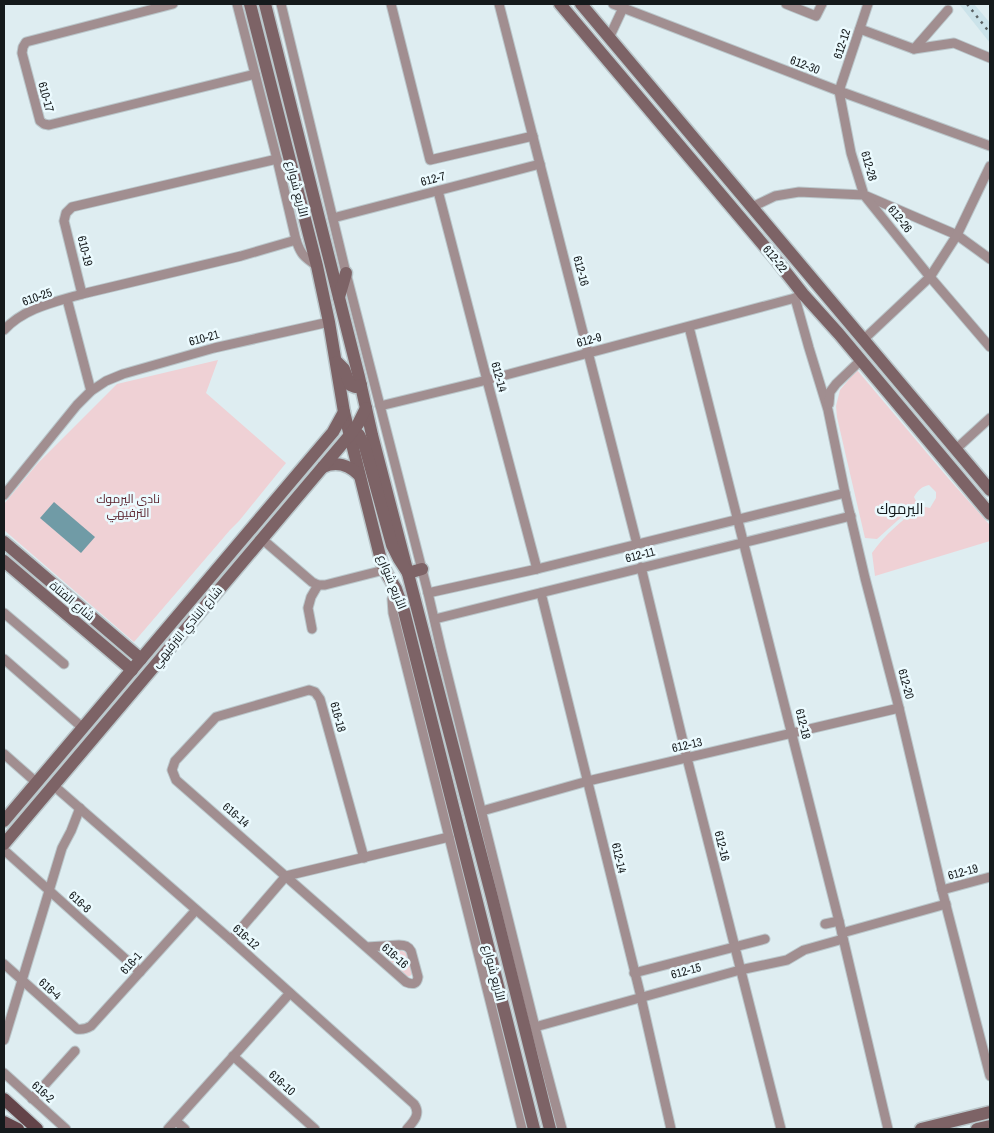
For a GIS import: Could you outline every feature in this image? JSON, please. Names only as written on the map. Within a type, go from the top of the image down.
[{"type":"main road","points":[[4,1100],[36,1129]]},
{"type":"main road","points":[[4,1122],[18,1129]]},
{"type":"street","name":"610-17","points":[[174,4],[26,42],[22,53],[40,121],[49,125],[255,74]]},
{"type":"street","points":[[237,4],[296,240],[305,258],[317,266]]},
{"type":"street","name":"الأربع شوارع","points":[[250,4],[317,266],[329,322],[346,425],[359,449],[359,474],[384,570],[396,589],[404,611],[534,1129]]},
{"type":"street","name":"الأربع شوارع","points":[[265,4],[408,573],[435,651],[492,897],[550,1129]]},
{"type":"street","points":[[269,20],[275,4]]},
{"type":"street","points":[[281,4],[346,273],[435,619],[435,651],[482,811],[534,1026],[562,1129]]},
{"type":"street","name":"612-7","points":[[391,4],[430,160],[533,136]]},
{"type":"street","name":"612-16","points":[[499,4],[637,544]]},
{"type":"street","name":"612-22","points":[[560,4],[777,261],[799,296],[861,360],[990,514]]},
{"type":"street","name":"612-22","points":[[581,4],[990,490]]},
{"type":"street","name":"612-30","points":[[613,4],[839,92],[990,146]]},
{"type":"street","points":[[786,4],[816,16],[822,4]]},
{"type":"street","name":"612-12","points":[[839,92],[868,4]]},
{"type":"street","points":[[609,38],[624,8]]},
{"type":"street","points":[[914,48],[948,10]]},
{"type":"street","points":[[860,29],[914,48],[954,44],[990,58]]},
{"type":"street","name":"612-28","points":[[839,92],[851,153],[864,195],[957,235],[990,259]]},
{"type":"street","name":"610-19","points":[[82,294],[64,221],[66,213],[72,207],[277,159]]},
{"type":"street","name":"612-7","points":[[333,218],[540,164]]},
{"type":"street","points":[[863,340],[930,277],[957,235],[990,166]]},
{"type":"street","name":"612-14","points":[[438,191],[537,569]]},
{"type":"street","points":[[752,207],[775,196],[799,192],[864,195]]},
{"type":"street","name":"612-26","points":[[864,195],[930,277],[990,347]]},
{"type":"street","points":[[82,294],[241,256],[296,240]]},
{"type":"street","points":[[777,261],[789,251]]},
{"type":"street","points":[[339,297],[346,273]]},
{"type":"street","name":"610-25","points":[[4,330],[23,314],[31,310],[82,294]]},
{"type":"street","name":"612-9","points":[[380,406],[689,327],[799,296]]},
{"type":"street","name":"612-20","points":[[799,296],[808,348],[828,410],[865,578],[990,1076]]},
{"type":"street","points":[[67,299],[91,391]]},
{"type":"street","name":"610-21","points":[[4,495],[77,405],[91,391],[106,381],[123,374],[214,348],[329,322]]},
{"type":"street","name":"612-18","points":[[689,327],[843,936],[888,1129]]},
{"type":"street","points":[[828,410],[830,392],[861,360]]},
{"type":"street","points":[[335,361],[344,369],[350,385],[355,387],[361,385]]},
{"type":"street","name":"شارع النادي الترفيهي","points":[[4,821],[83,728],[128,667],[333,432],[346,425],[358,424],[366,408]]},
{"type":"street","points":[[956,449],[990,418]]},
{"type":"street","name":"شارع النادي الترفيهي","points":[[4,844],[323,467],[346,425]]},
{"type":"street","points":[[359,449],[392,545],[399,559],[408,573],[422,569]]},
{"type":"street","points":[[323,467],[328,464],[339,464],[350,467],[359,474]]},
{"type":"street","name":"612-11","points":[[428,594],[845,493]]},
{"type":"street","name":"612-11","points":[[435,619],[851,516]]},
{"type":"street","points":[[262,538],[312,582],[318,585],[325,585],[384,570]]},
{"type":"street","name":"شارع الفتاة","points":[[4,542],[138,656]]},
{"type":"street","name":"شارع الفتاة","points":[[4,561],[128,667]]},
{"type":"street","name":"612-16","points":[[641,567],[734,948],[781,1129]]},
{"type":"street","points":[[24,579],[32,576],[34,569]]},
{"type":"street","points":[[312,629],[308,608],[311,597],[318,585]]},
{"type":"street","points":[[396,589],[392,599],[392,613],[522,1129]]},
{"type":"street","name":"612-14","points":[[541,593],[641,997],[671,1129]]},
{"type":"street","points":[[4,613],[64,664]]},
{"type":"street","points":[[4,659],[83,728]]},
{"type":"street","name":"616-18","points":[[172,770],[175,761],[216,717],[309,690],[315,692],[320,699],[364,858]]},
{"type":"street","name":"612-13","points":[[482,811],[588,781],[899,708]]},
{"type":"street","points":[[4,754],[37,782]]},
{"type":"street","name":"616-14","points":[[172,770],[176,780],[286,876]]},
{"type":"street","name":"616-12","points":[[54,785],[414,1104],[418,1112],[415,1120],[407,1129]]},
{"type":"street","points":[[18,805],[27,816]]},
{"type":"street","points":[[4,1040],[62,848],[72,832],[80,808]]},
{"type":"street","points":[[231,940],[286,876],[449,837]]},
{"type":"street","name":"616-8","points":[[4,850],[140,972]]},
{"type":"street","name":"616-16","points":[[286,876],[406,982],[414,984],[418,981],[408,947],[399,945],[367,947]]},
{"type":"street","name":"612-19","points":[[942,890],[990,877]]},
{"type":"street","points":[[476,901],[492,897]]},
{"type":"street","name":"612-15","points":[[534,1026],[740,970],[787,960],[804,950],[843,936],[946,904]]},
{"type":"street","name":"616-1","points":[[82,1030],[91,1026],[196,910]]},
{"type":"street","points":[[825,924],[839,921]]},
{"type":"street","name":"612-15","points":[[634,973],[765,939]]},
{"type":"street","name":"616-4","points":[[4,964],[72,1025],[82,1030]]},
{"type":"street","points":[[168,1129],[290,993]]},
{"type":"street","points":[[32,1099],[75,1051]]},
{"type":"street","name":"616-10","points":[[233,1056],[315,1129]]},
{"type":"street","name":"616-2","points":[[4,1073],[66,1129]]},
{"type":"street","points":[[921,1129],[990,1112]]},
{"type":"street","points":[[176,1121],[186,1129]]},
{"type":"street","points":[[977,1129],[990,1126]]},
{"type":"shaded area","points":[[959,4],[974,4],[990,23],[990,43]]},
{"type":"green space","name":"نادي اليرموك الترفيهي","points":[[218,360],[206,393],[286,463],[239,521],[134,642],[4,530],[4,504],[38,463],[117,384]]},
{"type":"green space","points":[[857,370],[990,525],[990,541],[875,576],[872,553],[877,546],[888,533],[921,506],[930,508],[936,498],[936,492],[929,485],[922,488],[914,497],[917,503],[877,539],[865,538],[836,406],[840,390]]},
{"type":"green space","points":[[381,950],[405,952],[408,955],[412,974],[406,977],[379,952]]},
{"type":"water","points":[[54,502],[95,537],[81,553],[40,518]]},
{"type":"railway","points":[[967,4],[990,33]]},
{"type":"district","name":"اليرموك","points":[[900,509]]}]
